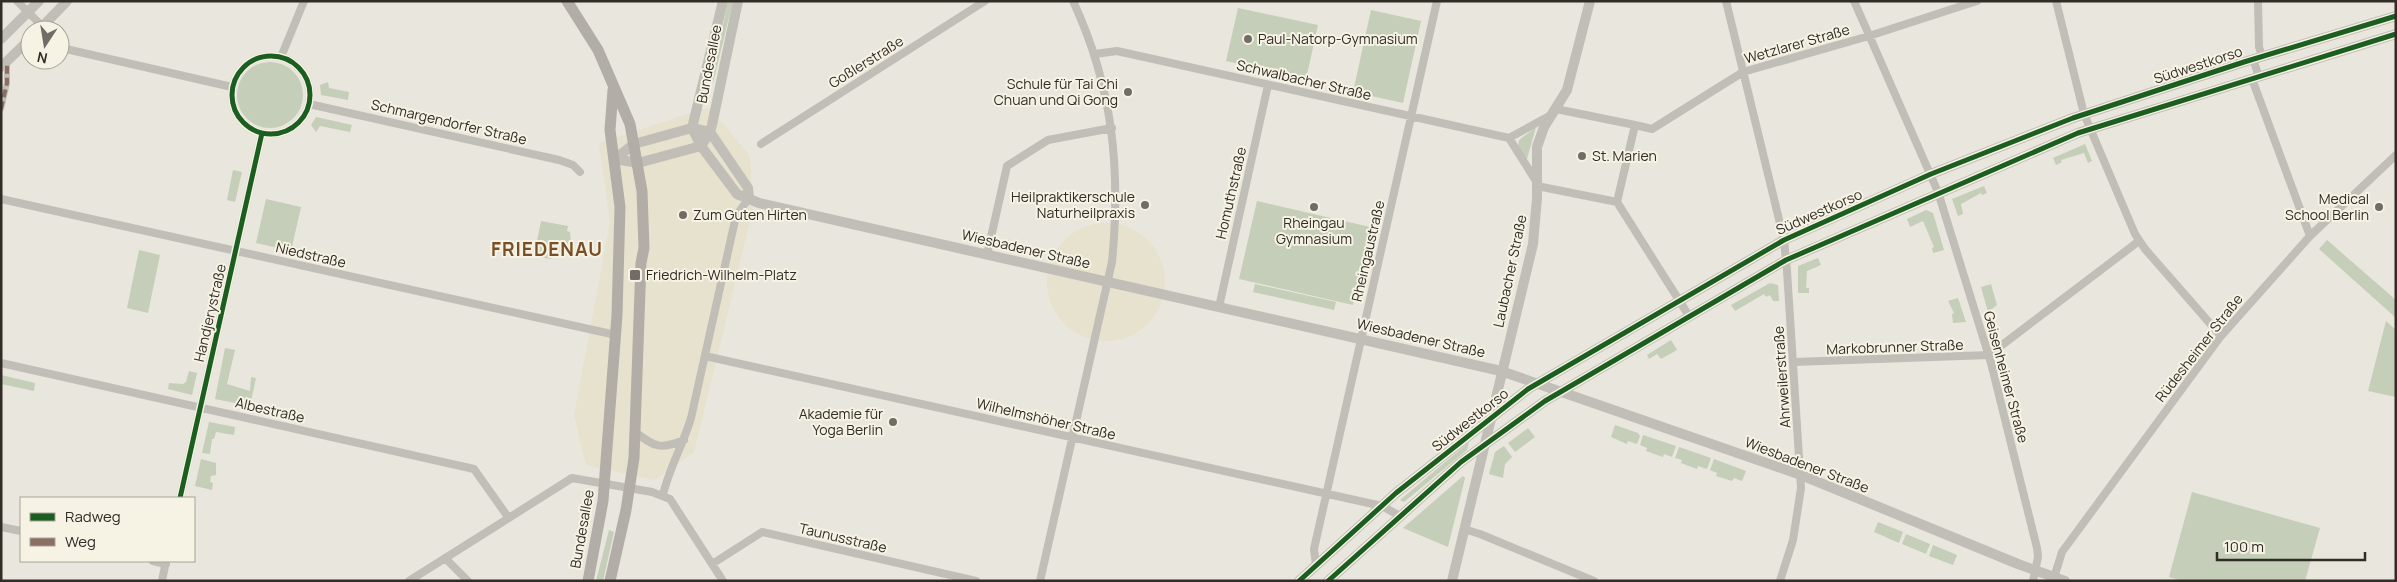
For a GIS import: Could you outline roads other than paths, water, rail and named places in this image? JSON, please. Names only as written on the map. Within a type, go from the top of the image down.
[{"type":"main road","points":[[567,1],[598,50],[609,74],[613,90],[630,124],[642,191],[644,248],[641,263],[635,432],[630,488],[610,581]]},
{"type":"main road","points":[[605,483],[616,335],[620,227],[615,159],[610,130],[613,90]]},
{"type":"main road","name":"Bundesallee","points":[[588,581],[601,523],[605,483]]},
{"type":"main road","points":[[601,523],[622,527]]},
{"type":"street","points":[[17,1],[35,20]]},
{"type":"street","points":[[1,39],[39,1]]},
{"type":"street","points":[[50,20],[67,1]]},
{"type":"street","points":[[281,57],[304,1]]},
{"type":"street","name":"Bundesallee","points":[[692,128],[723,1]]},
{"type":"street","name":"Bundesallee","points":[[710,132],[738,1]]},
{"type":"street","name":"Goßlerstraße","points":[[761,144],[985,1]]},
{"type":"street","points":[[1040,581],[1112,262],[1115,224],[1116,170],[1112,128],[1095,54],[1073,1]]},
{"type":"street","name":"Rheingaustraße","points":[[1316,565],[1314,549],[1437,1]]},
{"type":"street","name":"Laubacher Straße","points":[[1452,581],[1533,244],[1538,140],[1567,90],[1590,1]]},
{"type":"street","points":[[1726,1],[1784,240]]},
{"type":"street","points":[[1854,1],[1932,174],[1938,192]]},
{"type":"street","name":"Wetzlarer Straße","points":[[1555,112],[1652,129],[1743,72],[1870,36],[1976,1]]},
{"type":"street","points":[[2056,1],[2084,114],[2139,240],[2221,336]]},
{"type":"street","points":[[2258,1],[2258,58]]},
{"type":"street","name":"Südwestkorso","points":[[1299,581],[1382,506],[1490,418],[1538,383],[1784,240],[1932,174],[2084,114],[2396,16]]},
{"type":"street","name":"Südwestkorso","points":[[1328,581],[1461,462],[1561,391],[1786,260],[1938,192],[2090,130],[2396,34]]},
{"type":"street","points":[[1,109],[7,83],[3,62],[20,48]]},
{"type":"street","points":[[70,50],[232,87]]},
{"type":"street","name":"Schwalbacher Straße","points":[[1095,54],[1117,51],[1508,138]]},
{"type":"street","points":[[269,56],[281,57],[297,66],[306,78],[310,93],[309,104],[304,114],[294,126],[280,132],[262,133],[247,126],[238,116],[232,103],[232,87],[240,70],[253,60],[269,56]]},
{"type":"street","name":"Südwestkorso","points":[[2256,78],[2258,58]]},
{"type":"street","points":[[2256,78],[2310,236]]},
{"type":"street","name":"Homuthstraße","points":[[1218,307],[1268,85]]},
{"type":"street","name":"Schmargendorfer Straße","points":[[309,104],[559,160],[572,165],[580,172]]},
{"type":"street","points":[[1555,112],[1508,138],[1537,183],[1617,202],[1689,316]]},
{"type":"street","points":[[1617,202],[1635,125]]},
{"type":"street","points":[[692,128],[701,146],[737,194],[749,198]]},
{"type":"street","points":[[615,159],[634,144],[692,128],[710,132],[748,188],[749,198],[736,216],[684,440],[672,463],[663,495]]},
{"type":"street","points":[[987,255],[1007,166],[1048,140],[1112,128]]},
{"type":"street","points":[[615,159],[638,163],[701,146],[710,132]]},
{"type":"street","name":"Handjerystraße","points":[[180,497],[262,133]]},
{"type":"street","name":"Rüdesheimer Straße","points":[[2053,579],[2062,552],[2221,336],[2310,236],[2396,155]]},
{"type":"street","name":"Geisenheimer Straße","points":[[1938,192],[1989,355],[2037,548],[2034,576]]},
{"type":"street","name":"Wiesbadener Straße","points":[[749,198],[767,206],[1501,371],[1801,475],[2034,576],[2065,581]]},
{"type":"street","name":"Niedstraße","points":[[1,199],[616,335]]},
{"type":"street","name":"Südwestkorso","points":[[1784,240],[1786,260]]},
{"type":"street","points":[[1989,355],[2139,240]]},
{"type":"street","name":"Ahrweilerstraße","points":[[1780,581],[1793,540],[1801,475],[1786,260]]},
{"type":"street","name":"Markobrunner Straße","points":[[1794,362],[1989,355]]},
{"type":"street","name":"Wilhelmshöher Straße","points":[[705,356],[1382,506]]},
{"type":"street","name":"Albestraße","points":[[1,363],[474,469],[508,518]]},
{"type":"street","points":[[635,432],[650,443],[662,447],[684,440]]},
{"type":"street","points":[[409,581],[572,478],[663,495],[676,506],[723,581]]},
{"type":"street","points":[[1382,506],[1400,516]]},
{"type":"street","points":[[1,527],[20,531]]},
{"type":"street","points":[[1464,529],[1594,581]]},
{"type":"street","name":"Taunusstraße","points":[[712,564],[762,532],[976,581]]},
{"type":"street","points":[[445,558],[468,581]]},
{"type":"street","points":[[162,581],[166,562]]},
{"type":"place","name":"Paul-Natorp-Gymnasium","points":[[1248,39]]},
{"type":"place","name":"Schule für Tai Chi Chuan und Qi Gong","points":[[1128,92]]},
{"type":"place","name":"St. Marien","points":[[1582,156]]},
{"type":"place","name":"Heilpraktikerschule Naturheilpraxis","points":[[1145,205]]},
{"type":"place","name":"Rheingau Gymnasium","points":[[1314,207]]},
{"type":"place","name":"Medical School Berlin","points":[[2379,207]]},
{"type":"place","name":"Zum Guten Hirten","points":[[683,215]]},
{"type":"place","name":"Friedrich-Wilhelm-Platz","points":[[635,275]]},
{"type":"place","name":"Akademie für Yoga Berlin","points":[[893,422]]},
{"type":"district","name":"FRIEDENAU","points":[[547,249]]}]
